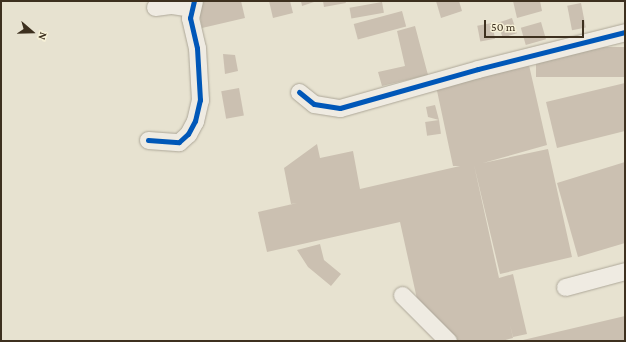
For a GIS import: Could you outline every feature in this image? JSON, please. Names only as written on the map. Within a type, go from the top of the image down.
[{"type":"street","points":[[148,140],[179,142],[184,139],[195,121],[200,100],[200,81],[192,5],[155,7]]},
{"type":"street","points":[[299,92],[314,104],[340,108],[478,69],[625,32]]},
{"type":"street","points":[[564,287],[625,271]]},
{"type":"street","points":[[402,295],[448,341]]},
{"type":"building","points":[[197,1],[241,1],[245,18],[202,28]]},
{"type":"building","points":[[269,1],[290,1],[293,13],[273,18]]},
{"type":"building","points":[[301,1],[317,1],[302,6]]},
{"type":"building","points":[[323,1],[345,1],[346,3],[324,7]]},
{"type":"building","points":[[436,1],[459,1],[462,11],[441,18]]},
{"type":"building","points":[[513,1],[540,1],[542,11],[517,18]]},
{"type":"building","points":[[382,2],[384,13],[351,19],[350,8]]},
{"type":"building","points":[[581,3],[586,28],[572,30],[567,6]]},
{"type":"building","points":[[402,11],[406,26],[358,39],[354,24]]},
{"type":"building","points":[[512,18],[517,33],[503,38],[498,23]]},
{"type":"building","points":[[541,22],[546,39],[526,45],[521,28]]},
{"type":"building","points":[[492,23],[495,39],[480,42],[477,26]]},
{"type":"building","points":[[415,26],[428,75],[382,86],[378,72],[405,66],[397,31]]},
{"type":"building","points":[[536,47],[625,47],[625,77],[536,77]]},
{"type":"building","points":[[223,54],[235,55],[238,71],[225,74]]},
{"type":"building","points":[[529,65],[547,145],[483,163],[548,149],[572,257],[500,274],[474,165],[499,278],[513,274],[527,334],[513,337],[510,325],[513,338],[502,341],[457,341],[419,308],[400,222],[267,252],[258,212],[297,203],[291,204],[284,168],[317,144],[320,158],[353,151],[360,189],[460,166],[453,166],[436,86]]},
{"type":"building","points":[[625,83],[625,131],[557,148],[546,102]]},
{"type":"building","points":[[239,88],[244,116],[226,119],[221,91]]},
{"type":"building","points":[[435,105],[439,120],[428,117],[426,107]]},
{"type":"building","points":[[439,120],[441,134],[427,136],[425,122]]},
{"type":"building","points":[[625,162],[625,243],[578,257],[557,183]]},
{"type":"building","points":[[320,244],[324,260],[341,274],[331,286],[308,267],[297,250]]},
{"type":"building","points":[[625,316],[625,341],[523,341],[523,340]]},
{"type":"cycle path","points":[[148,140],[179,142],[188,134],[195,121],[200,100],[197,48],[190,18],[194,1]]},
{"type":"cycle path","points":[[299,92],[314,104],[340,108],[478,69],[625,32]]}]
